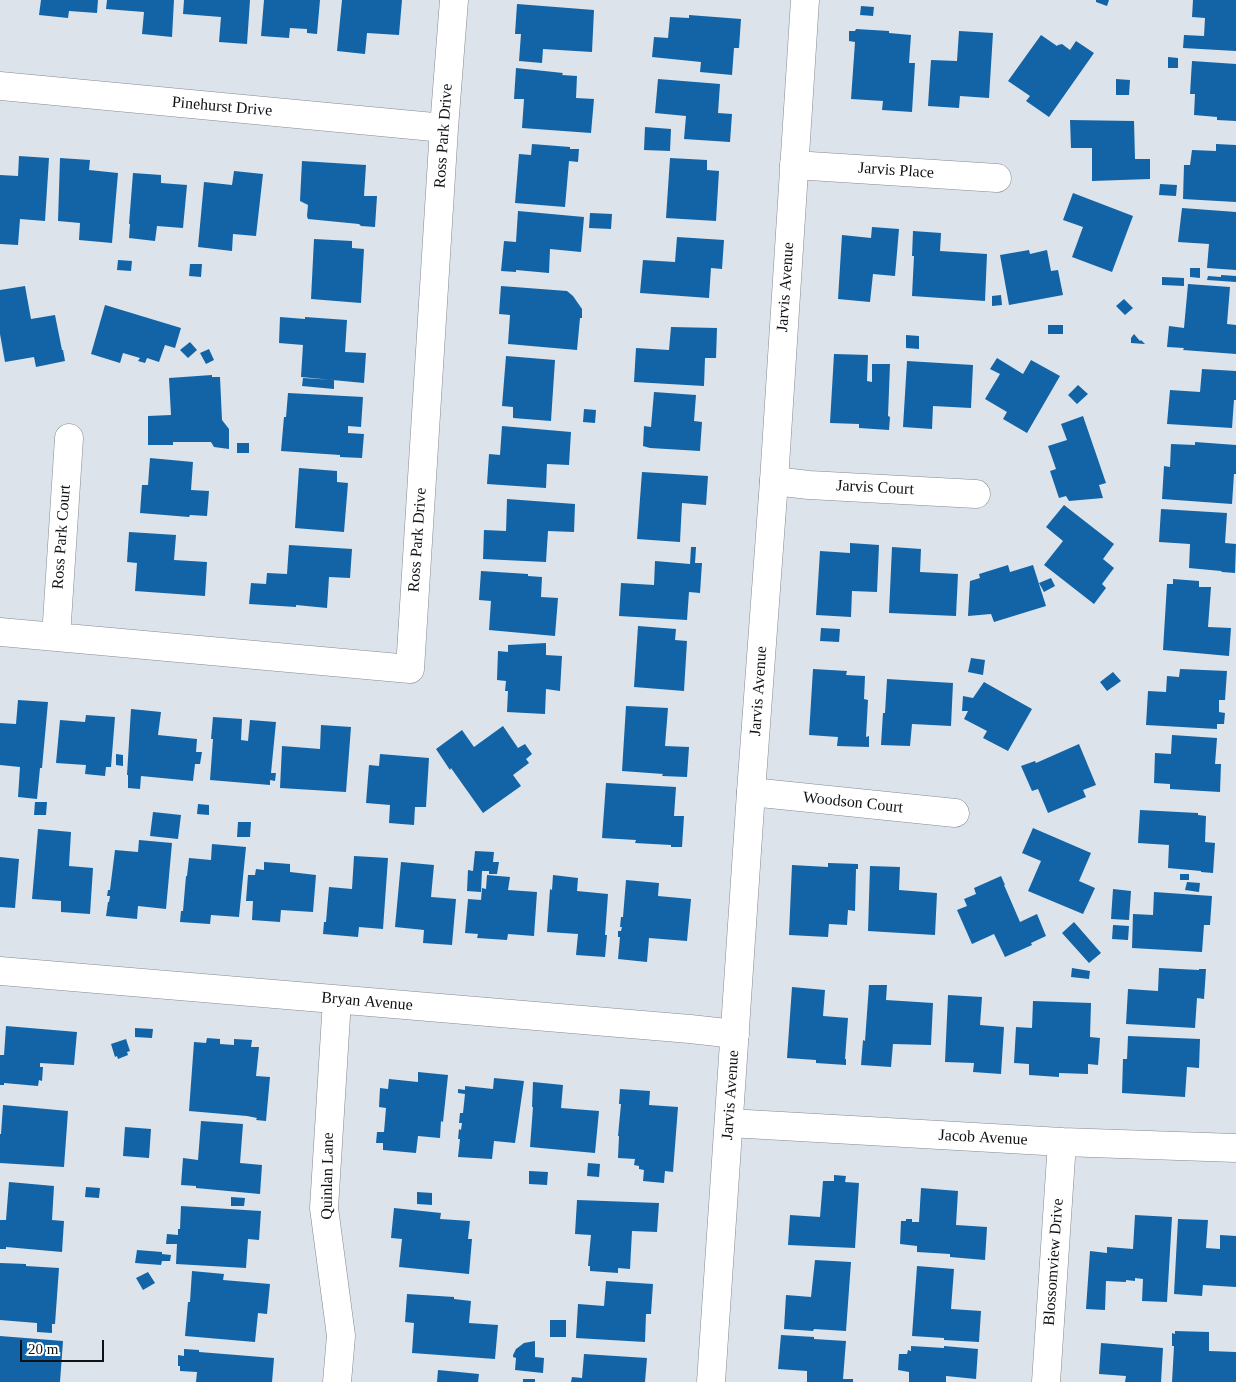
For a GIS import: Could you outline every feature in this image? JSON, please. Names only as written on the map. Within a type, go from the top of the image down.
[{"type":"street","name":"Ross Park Drive","points":[[0,632],[410,669],[444,128],[454,0]]},
{"type":"street","name":"Jarvis Avenue","points":[[711,1382],[774,481],[805,0]]},
{"type":"street","name":"Pinehurst Drive","points":[[0,86],[444,128]]},
{"type":"street","name":"Jarvis Place","points":[[794,165],[997,178]]},
{"type":"street","name":"Ross Park Court","points":[[56,637],[69,438]]},
{"type":"street","name":"Jarvis Court","points":[[774,481],[976,494]]},
{"type":"street","name":"Woodson Court","points":[[751,792],[955,814]]},
{"type":"street","name":"Bryan Avenue","points":[[0,971],[735,1034]]},
{"type":"street","name":"Quinlan Lane","points":[[338,1000],[324,1208],[341,1336],[338,1382]]},
{"type":"street","name":"Jacob Avenue","points":[[729,1123],[1062,1142],[1236,1148]]},
{"type":"street","name":"Blossomview Drive","points":[[1046,1382],[1062,1142]]},
{"type":"building","points":[[41,0],[98,0],[97,13],[69,11],[68,18],[39,15]]},
{"type":"building","points":[[107,0],[174,0],[172,37],[142,34],[144,12],[106,9]]},
{"type":"building","points":[[184,0],[250,0],[247,44],[219,42],[221,17],[183,14]]},
{"type":"building","points":[[264,0],[320,0],[317,34],[307,33],[307,29],[290,28],[289,38],[261,36]]},
{"type":"building","points":[[342,0],[402,0],[399,35],[367,33],[365,54],[337,51]]},
{"type":"building","points":[[1096,0],[1109,0],[1107,6],[1096,2]]},
{"type":"building","points":[[1193,0],[1236,0],[1236,51],[1183,48],[1184,35],[1204,36],[1205,18],[1192,17]]},
{"type":"building","points":[[517,4],[594,10],[592,52],[543,49],[542,63],[519,61],[521,34],[515,34]]},
{"type":"building","points":[[861,6],[874,7],[873,16],[860,15]]},
{"type":"building","points":[[689,15],[741,19],[739,48],[734,48],[732,75],[700,72],[701,62],[652,57],[654,37],[668,38],[670,17],[689,18]]},
{"type":"building","points":[[856,29],[889,31],[889,33],[911,35],[909,63],[915,63],[912,112],[882,110],[883,101],[851,99],[855,42],[849,41],[849,31],[855,31]]},
{"type":"building","points":[[959,31],[993,33],[989,98],[960,96],[959,108],[928,106],[931,60],[957,61]]},
{"type":"building","points":[[1041,35],[1057,46],[1062,44],[1070,50],[1076,41],[1094,53],[1049,117],[1026,101],[1030,96],[1008,81]]},
{"type":"building","points":[[1168,57],[1178,58],[1178,68],[1168,68]]},
{"type":"building","points":[[1192,61],[1236,64],[1236,121],[1217,120],[1217,117],[1194,115],[1195,94],[1190,94]]},
{"type":"building","points":[[516,68],[577,76],[576,98],[594,99],[591,133],[522,128],[524,99],[514,99]]},
{"type":"building","points":[[658,79],[720,84],[718,113],[732,114],[730,142],[684,139],[686,116],[655,113]]},
{"type":"building","points":[[1116,79],[1130,80],[1129,95],[1116,95]]},
{"type":"building","points":[[1070,120],[1134,121],[1135,159],[1150,159],[1150,179],[1092,181],[1092,148],[1071,148]]},
{"type":"building","points":[[645,127],[671,129],[670,151],[644,150]]},
{"type":"building","points":[[532,144],[579,149],[578,162],[569,161],[565,207],[515,203],[519,154],[531,155]]},
{"type":"building","points":[[1216,144],[1236,145],[1236,202],[1183,199],[1184,165],[1190,165],[1192,150],[1216,151]]},
{"type":"building","points":[[19,156],[49,158],[45,221],[20,219],[18,245],[0,244],[0,175],[18,176]]},
{"type":"building","points":[[60,158],[90,160],[89,170],[118,173],[112,243],[79,240],[80,223],[58,221]]},
{"type":"building","points":[[670,158],[707,160],[707,170],[719,171],[716,221],[666,218]]},
{"type":"building","points":[[302,161],[366,165],[364,196],[377,196],[375,227],[308,219],[308,205],[300,201]]},
{"type":"building","points":[[234,171],[263,174],[256,236],[233,234],[232,251],[198,247],[204,182],[232,185]]},
{"type":"building","points":[[133,173],[161,175],[161,183],[187,185],[183,228],[157,226],[155,241],[129,238]]},
{"type":"building","points":[[1160,184],[1177,185],[1176,196],[1159,195]]},
{"type":"building","points":[[1073,193],[1133,216],[1112,272],[1072,257],[1083,227],[1063,220]]},
{"type":"building","points":[[1182,208],[1236,212],[1236,270],[1207,268],[1209,244],[1178,242]]},
{"type":"building","points":[[518,211],[584,217],[581,252],[550,249],[549,273],[516,270],[516,272],[501,271],[504,241],[516,242]]},
{"type":"building","points":[[590,213],[612,214],[611,229],[589,228]]},
{"type":"building","points":[[872,227],[899,229],[895,276],[873,274],[870,302],[838,299],[842,235],[871,238]]},
{"type":"building","points":[[913,231],[941,233],[940,251],[987,254],[985,301],[912,296]]},
{"type":"building","points":[[677,237],[724,240],[722,269],[711,268],[709,298],[640,293],[643,260],[675,262]]},
{"type":"building","points":[[314,239],[352,241],[352,248],[364,249],[361,303],[311,299]]},
{"type":"building","points":[[1029,250],[1030,254],[1047,250],[1051,271],[1058,270],[1063,295],[1009,305],[1000,255]]},
{"type":"building","points":[[118,260],[132,261],[131,271],[117,270]]},
{"type":"building","points":[[190,264],[202,264],[201,277],[189,276]]},
{"type":"building","points":[[1190,268],[1200,268],[1200,278],[1190,277]]},
{"type":"building","points":[[1221,275],[1236,276],[1236,282],[1207,280],[1208,276],[1221,277]]},
{"type":"building","points":[[1162,277],[1184,278],[1184,286],[1162,285]]},
{"type":"building","points":[[1188,284],[1230,287],[1227,324],[1236,325],[1236,354],[1167,347],[1169,326],[1184,328]]},
{"type":"building","points":[[25,286],[31,319],[55,315],[65,361],[36,367],[34,357],[5,362],[0,334],[0,290]]},
{"type":"building","points":[[501,286],[567,291],[573,296],[582,309],[577,350],[508,344],[510,315],[499,314]]},
{"type":"building","points":[[1001,295],[1002,305],[992,306],[992,296]]},
{"type":"building","points":[[1124,299],[1133,308],[1125,315],[1116,306]]},
{"type":"building","points":[[105,305],[181,328],[175,348],[165,345],[159,362],[147,358],[145,363],[138,361],[140,358],[123,353],[120,363],[91,354]]},
{"type":"building","points":[[280,317],[347,320],[345,352],[366,353],[364,383],[301,377],[303,345],[279,343]]},
{"type":"building","points":[[1048,325],[1063,325],[1063,334],[1048,334]]},
{"type":"building","points":[[671,327],[717,328],[716,358],[705,358],[704,386],[634,382],[636,348],[669,350]]},
{"type":"building","points":[[1134,334],[1145,344],[1131,343],[1131,338]]},
{"type":"building","points":[[906,335],[919,336],[919,349],[906,348]]},
{"type":"building","points":[[190,342],[197,350],[188,358],[180,350]]},
{"type":"building","points":[[209,349],[214,360],[206,364],[200,353]]},
{"type":"building","points":[[834,354],[868,355],[867,381],[872,382],[872,364],[890,364],[889,430],[859,428],[859,424],[830,423]]},
{"type":"building","points":[[506,356],[555,360],[551,421],[513,418],[513,407],[502,406]]},
{"type":"building","points":[[997,358],[1023,374],[1031,360],[1060,376],[1027,433],[1003,419],[1007,412],[985,399],[1000,374],[990,369]]},
{"type":"building","points":[[907,361],[973,365],[971,408],[933,406],[932,429],[903,427]]},
{"type":"building","points":[[1202,369],[1236,371],[1236,400],[1234,400],[1232,428],[1167,424],[1170,390],[1200,392]]},
{"type":"building","points":[[212,375],[212,377],[220,377],[222,420],[229,429],[229,449],[214,447],[211,442],[173,442],[173,445],[148,445],[148,416],[171,415],[169,378]]},
{"type":"building","points":[[303,378],[334,380],[334,389],[302,386]]},
{"type":"building","points":[[1078,385],[1088,394],[1077,404],[1068,395]]},
{"type":"building","points":[[654,392],[696,395],[694,421],[702,422],[700,451],[643,446],[644,426],[651,427]]},
{"type":"building","points":[[288,393],[363,397],[361,427],[348,426],[348,433],[364,434],[362,458],[281,451]]},
{"type":"building","points":[[584,409],[596,410],[595,423],[583,422]]},
{"type":"building","points":[[1083,416],[1106,483],[1099,485],[1103,498],[1069,501],[1066,496],[1059,498],[1050,471],[1056,469],[1048,446],[1067,440],[1061,424]]},
{"type":"building","points":[[502,426],[571,432],[569,465],[547,464],[546,488],[487,484],[489,454],[500,455]]},
{"type":"building","points":[[1195,442],[1236,445],[1236,474],[1234,474],[1232,504],[1162,499],[1164,466],[1170,467],[1171,444],[1195,445]]},
{"type":"building","points":[[237,443],[249,443],[249,453],[237,453]]},
{"type":"building","points":[[150,458],[193,462],[191,490],[209,491],[207,516],[190,515],[189,517],[140,513],[142,485],[148,485]]},
{"type":"building","points":[[299,468],[337,471],[337,482],[348,483],[344,532],[295,528]]},
{"type":"building","points":[[642,472],[708,476],[706,505],[682,503],[680,542],[637,539]]},
{"type":"building","points":[[507,499],[575,504],[574,532],[548,531],[546,562],[483,559],[484,530],[506,531]]},
{"type":"building","points":[[1064,505],[1114,544],[1103,559],[1114,568],[1102,584],[1106,588],[1094,604],[1044,565],[1063,541],[1046,527]]},
{"type":"building","points":[[1161,509],[1227,513],[1225,543],[1236,544],[1235,573],[1189,568],[1190,544],[1159,542]]},
{"type":"building","points":[[129,532],[176,535],[174,560],[207,562],[205,596],[135,591],[137,563],[127,562]]},
{"type":"building","points":[[850,543],[879,545],[877,592],[852,591],[851,617],[816,615],[820,551],[850,553]]},
{"type":"building","points":[[289,545],[352,549],[350,578],[329,577],[327,608],[249,604],[251,583],[266,584],[267,573],[287,574]]},
{"type":"building","points":[[691,547],[696,547],[695,563],[702,563],[700,593],[689,592],[687,620],[619,616],[621,583],[654,585],[655,561],[690,564]]},
{"type":"building","points":[[892,547],[921,549],[920,572],[958,574],[956,616],[889,613]]},
{"type":"building","points":[[1008,565],[1010,572],[1033,565],[1046,606],[994,622],[991,614],[968,616],[970,581],[980,578],[979,574]]},
{"type":"building","points":[[481,571],[528,574],[528,576],[542,577],[541,597],[558,598],[555,636],[489,630],[491,601],[479,600]]},
{"type":"building","points":[[1051,578],[1055,586],[1044,592],[1039,583]]},
{"type":"building","points":[[1173,579],[1199,581],[1199,587],[1211,587],[1208,627],[1231,628],[1229,656],[1163,650],[1167,584],[1173,584]]},
{"type":"building","points":[[638,626],[676,629],[675,640],[687,641],[684,691],[634,687]]},
{"type":"building","points":[[821,628],[840,629],[839,642],[820,641]]},
{"type":"building","points":[[546,643],[546,655],[562,656],[560,691],[546,689],[545,714],[507,712],[508,691],[505,691],[506,681],[497,680],[498,651],[508,652],[508,645]]},
{"type":"building","points":[[971,658],[985,660],[983,675],[968,672]]},
{"type":"building","points":[[813,669],[847,671],[846,675],[865,676],[864,699],[868,700],[866,737],[869,736],[869,747],[837,746],[838,737],[809,735]]},
{"type":"building","points":[[1180,669],[1227,671],[1225,700],[1219,700],[1219,712],[1225,713],[1224,724],[1217,724],[1217,729],[1146,725],[1148,691],[1166,692],[1167,676],[1179,677]]},
{"type":"building","points":[[1113,672],[1121,681],[1107,691],[1100,682]]},
{"type":"building","points":[[887,679],[953,683],[951,726],[912,724],[910,746],[881,745]]},
{"type":"building","points":[[984,682],[1032,709],[1008,751],[983,738],[987,731],[964,719],[968,711],[962,711],[963,696],[973,698]]},
{"type":"building","points":[[18,700],[48,702],[37,799],[18,797],[20,767],[0,765],[0,723],[16,724]]},
{"type":"building","points":[[626,706],[668,708],[665,746],[689,747],[687,777],[622,771]]},
{"type":"building","points":[[131,709],[161,712],[158,735],[197,739],[196,752],[202,752],[200,764],[195,764],[193,781],[141,776],[140,789],[128,788]]},
{"type":"building","points":[[86,715],[115,717],[111,767],[106,767],[105,776],[85,774],[86,765],[56,763],[60,720],[85,722]]},
{"type":"building","points":[[213,717],[242,719],[241,740],[248,741],[250,720],[276,722],[271,773],[276,773],[275,781],[270,780],[270,785],[210,780]]},
{"type":"building","points":[[321,725],[351,727],[346,792],[280,788],[282,746],[320,749]]},
{"type":"building","points":[[503,726],[518,748],[525,744],[532,754],[526,759],[529,763],[513,775],[521,786],[483,813],[436,749],[462,730],[474,747]]},
{"type":"building","points":[[1172,735],[1217,738],[1215,764],[1221,764],[1220,792],[1170,789],[1170,784],[1154,783],[1155,753],[1171,754]]},
{"type":"building","points":[[1079,744],[1096,785],[1083,790],[1086,797],[1048,813],[1038,789],[1032,791],[1021,766],[1035,761],[1036,763]]},
{"type":"building","points":[[116,754],[123,755],[123,766],[116,765]]},
{"type":"building","points":[[380,754],[429,758],[426,807],[415,807],[414,825],[389,823],[390,805],[366,803],[369,765],[379,766]]},
{"type":"building","points":[[606,783],[676,787],[674,816],[684,816],[682,847],[635,843],[636,840],[602,838]]},
{"type":"building","points":[[35,802],[47,802],[46,815],[34,815]]},
{"type":"building","points":[[198,804],[209,805],[209,815],[197,814]]},
{"type":"building","points":[[1140,810],[1198,813],[1198,815],[1206,816],[1205,842],[1215,843],[1213,873],[1168,868],[1169,845],[1138,843]]},
{"type":"building","points":[[153,812],[181,815],[178,839],[150,836]]},
{"type":"building","points":[[238,822],[251,822],[250,837],[237,837]]},
{"type":"building","points":[[1033,828],[1091,853],[1079,881],[1095,888],[1083,914],[1028,891],[1041,861],[1022,853]]},
{"type":"building","points":[[38,829],[71,832],[69,866],[93,868],[90,914],[61,912],[61,901],[32,899]]},
{"type":"building","points":[[139,840],[172,843],[166,909],[138,906],[137,919],[106,916],[110,896],[107,896],[108,890],[110,890],[115,850],[138,852]]},
{"type":"building","points":[[212,844],[246,847],[239,917],[211,915],[210,924],[180,922],[189,858],[211,860]]},
{"type":"building","points":[[475,851],[494,852],[493,862],[499,862],[497,874],[489,874],[489,871],[482,871],[481,892],[467,891],[468,870],[473,871]]},
{"type":"building","points":[[354,856],[388,858],[383,929],[359,927],[358,937],[323,934],[329,887],[352,889]]},
{"type":"building","points":[[0,857],[19,859],[15,908],[0,907]]},
{"type":"building","points":[[264,862],[290,864],[290,872],[316,875],[313,912],[281,910],[280,922],[252,920],[253,901],[246,901],[248,875],[255,875],[256,869],[264,870]]},
{"type":"building","points":[[401,862],[434,865],[431,897],[456,899],[452,945],[423,943],[424,930],[395,927]]},
{"type":"building","points":[[828,863],[858,864],[858,869],[856,869],[855,911],[848,910],[847,925],[829,924],[828,937],[789,935],[792,865],[828,867]]},
{"type":"building","points":[[870,866],[900,867],[899,890],[937,893],[935,935],[868,931]]},
{"type":"building","points":[[1180,874],[1189,874],[1189,880],[1180,880]]},
{"type":"building","points":[[487,875],[510,877],[508,890],[537,892],[534,936],[508,934],[507,940],[477,938],[478,934],[465,933],[468,899],[481,900],[482,888],[486,889]]},
{"type":"building","points":[[553,875],[578,878],[577,891],[608,894],[605,957],[576,955],[578,934],[547,932],[550,889],[552,890]]},
{"type":"building","points":[[1001,876],[1020,922],[1037,914],[1046,936],[1031,943],[1032,945],[1005,957],[994,934],[972,944],[957,910],[967,906],[964,899],[976,894],[974,888]]},
{"type":"building","points":[[626,880],[659,883],[658,896],[691,899],[687,941],[649,938],[647,962],[618,959],[620,937],[618,937],[618,931],[621,931],[622,927],[620,927],[621,917],[623,917]]},
{"type":"building","points":[[1187,882],[1200,883],[1199,892],[1185,890]]},
{"type":"building","points":[[1113,889],[1131,891],[1129,920],[1111,919]]},
{"type":"building","points":[[1154,892],[1212,896],[1210,925],[1204,925],[1202,952],[1132,948],[1133,914],[1153,915]]},
{"type":"building","points":[[1074,922],[1101,953],[1089,963],[1062,933]]},
{"type":"building","points":[[1113,925],[1129,926],[1128,940],[1112,939]]},
{"type":"building","points":[[1072,968],[1090,971],[1089,979],[1071,977]]},
{"type":"building","points":[[1159,968],[1206,969],[1204,999],[1197,998],[1195,1028],[1126,1024],[1128,989],[1158,991]]},
{"type":"building","points":[[869,985],[887,985],[886,1000],[933,1003],[931,1045],[893,1044],[891,1067],[861,1065],[863,1040],[865,1041]]},
{"type":"building","points":[[792,987],[825,990],[823,1016],[848,1018],[846,1065],[816,1063],[816,1060],[787,1058]]},
{"type":"building","points":[[948,995],[982,997],[980,1025],[1004,1027],[1001,1074],[973,1072],[974,1063],[945,1062]]},
{"type":"building","points":[[1033,1001],[1091,1003],[1090,1037],[1100,1038],[1098,1065],[1088,1064],[1088,1074],[1059,1073],[1059,1077],[1029,1075],[1029,1064],[1014,1063],[1016,1027],[1032,1028]]},
{"type":"building","points":[[6,1026],[77,1032],[74,1065],[40,1063],[40,1067],[43,1067],[42,1081],[39,1080],[38,1086],[4,1083],[4,1085],[0,1085],[0,1055],[4,1055]]},
{"type":"building","points":[[135,1028],[153,1029],[152,1038],[135,1037]]},
{"type":"building","points":[[1128,1036],[1200,1039],[1199,1068],[1187,1067],[1185,1097],[1122,1093],[1123,1059],[1127,1059]]},
{"type":"building","points":[[207,1038],[220,1039],[220,1044],[234,1045],[234,1039],[252,1040],[251,1047],[259,1047],[256,1076],[270,1077],[266,1121],[256,1120],[257,1118],[247,1116],[189,1111],[194,1042],[206,1043]]},
{"type":"building","points":[[126,1039],[130,1051],[127,1052],[128,1055],[118,1059],[117,1056],[115,1057],[111,1044]]},
{"type":"building","points":[[418,1072],[448,1075],[440,1138],[418,1136],[416,1153],[383,1150],[383,1143],[376,1143],[377,1132],[384,1132],[386,1108],[379,1107],[380,1088],[388,1089],[389,1079],[418,1082]]},
{"type":"building","points":[[494,1078],[524,1081],[515,1143],[494,1141],[492,1159],[458,1157],[459,1129],[461,1130],[462,1123],[459,1123],[460,1113],[463,1113],[465,1094],[458,1093],[458,1089],[465,1090],[465,1086],[493,1089]]},
{"type":"building","points":[[533,1082],[563,1085],[561,1108],[599,1111],[595,1153],[530,1147]]},
{"type":"building","points":[[620,1089],[650,1091],[649,1105],[678,1107],[673,1172],[665,1171],[664,1183],[643,1181],[644,1170],[634,1165],[635,1159],[618,1158]]},
{"type":"building","points":[[3,1105],[68,1111],[64,1167],[0,1163]]},
{"type":"building","points":[[201,1121],[243,1124],[240,1163],[262,1165],[260,1194],[181,1185],[183,1158],[198,1160]]},
{"type":"building","points":[[125,1127],[151,1129],[149,1158],[123,1156]]},
{"type":"building","points":[[588,1163],[600,1164],[599,1177],[587,1176]]},
{"type":"building","points":[[529,1171],[548,1172],[547,1185],[529,1184]]},
{"type":"building","points":[[834,1175],[846,1176],[845,1182],[859,1183],[855,1248],[788,1245],[790,1215],[820,1217],[823,1181],[834,1181]]},
{"type":"building","points":[[9,1182],[54,1186],[52,1220],[64,1221],[62,1252],[6,1247],[6,1249],[0,1249],[0,1220],[6,1220]]},
{"type":"building","points":[[86,1187],[100,1188],[99,1198],[85,1197]]},
{"type":"building","points":[[921,1188],[958,1191],[956,1225],[987,1227],[985,1260],[950,1257],[950,1254],[917,1252],[917,1246],[900,1244],[901,1221],[912,1219],[912,1222],[919,1222]]},
{"type":"building","points":[[417,1192],[432,1193],[432,1205],[417,1204]]},
{"type":"building","points":[[231,1197],[245,1198],[244,1206],[231,1206]]},
{"type":"building","points":[[577,1200],[659,1203],[657,1232],[632,1231],[630,1269],[618,1268],[618,1273],[590,1271],[590,1266],[588,1266],[591,1235],[575,1234]]},
{"type":"building","points":[[181,1206],[261,1211],[259,1240],[248,1239],[246,1268],[176,1264],[177,1244],[166,1244],[167,1234],[178,1235]]},
{"type":"building","points":[[394,1208],[441,1213],[440,1219],[470,1221],[468,1239],[472,1239],[469,1274],[399,1267],[402,1239],[391,1238]]},
{"type":"building","points":[[1135,1215],[1172,1217],[1167,1302],[1142,1301],[1143,1279],[1135,1278],[1135,1281],[1126,1280],[1126,1282],[1106,1281],[1105,1310],[1086,1309],[1090,1251],[1107,1253],[1107,1247],[1133,1249]]},
{"type":"building","points":[[1178,1219],[1208,1220],[1206,1248],[1220,1249],[1220,1235],[1236,1236],[1236,1287],[1203,1285],[1202,1296],[1174,1294]]},
{"type":"building","points":[[137,1250],[162,1252],[162,1254],[171,1255],[170,1261],[162,1261],[161,1265],[135,1263]]},
{"type":"building","points":[[815,1260],[851,1262],[846,1331],[784,1329],[786,1295],[811,1297]]},
{"type":"building","points":[[0,1263],[59,1268],[55,1324],[52,1324],[52,1333],[37,1332],[37,1323],[0,1320]]},
{"type":"building","points":[[917,1266],[954,1269],[951,1309],[981,1311],[979,1342],[912,1336]]},
{"type":"building","points":[[192,1271],[224,1274],[223,1280],[270,1284],[267,1314],[258,1313],[255,1342],[185,1336]]},
{"type":"building","points":[[148,1272],[155,1283],[143,1290],[136,1278]]},
{"type":"building","points":[[606,1281],[653,1284],[651,1314],[646,1314],[645,1342],[576,1338],[578,1304],[604,1306]]},
{"type":"building","points":[[407,1294],[454,1297],[454,1299],[471,1301],[469,1323],[498,1325],[495,1359],[412,1353],[414,1323],[405,1322]]},
{"type":"building","points":[[550,1320],[566,1320],[566,1337],[550,1337]]},
{"type":"building","points":[[1175,1331],[1209,1332],[1209,1351],[1236,1352],[1236,1382],[1172,1382],[1174,1346],[1172,1346],[1172,1333],[1175,1334]]},
{"type":"building","points":[[781,1335],[846,1341],[843,1379],[853,1379],[853,1382],[807,1382],[807,1371],[778,1369]]},
{"type":"building","points":[[0,1336],[63,1341],[60,1382],[0,1382]]},
{"type":"building","points":[[535,1341],[535,1357],[544,1358],[543,1373],[515,1370],[516,1358],[513,1355],[516,1349],[524,1343]]},
{"type":"building","points":[[1101,1343],[1163,1348],[1161,1382],[1125,1382],[1126,1376],[1099,1374]]},
{"type":"building","points":[[911,1346],[978,1349],[976,1379],[946,1376],[946,1382],[909,1382],[909,1372],[898,1370],[899,1354],[907,1354],[908,1350],[911,1351]]},
{"type":"building","points":[[184,1349],[274,1358],[272,1382],[196,1382],[197,1372],[180,1371],[180,1366],[178,1366],[178,1355],[184,1356]]},
{"type":"building","points":[[584,1354],[647,1358],[645,1382],[571,1382],[572,1377],[582,1378]]},
{"type":"building","points":[[438,1370],[479,1374],[478,1382],[437,1382]]},
{"type":"building","points":[[523,1379],[535,1379],[535,1382],[523,1382]]}]
